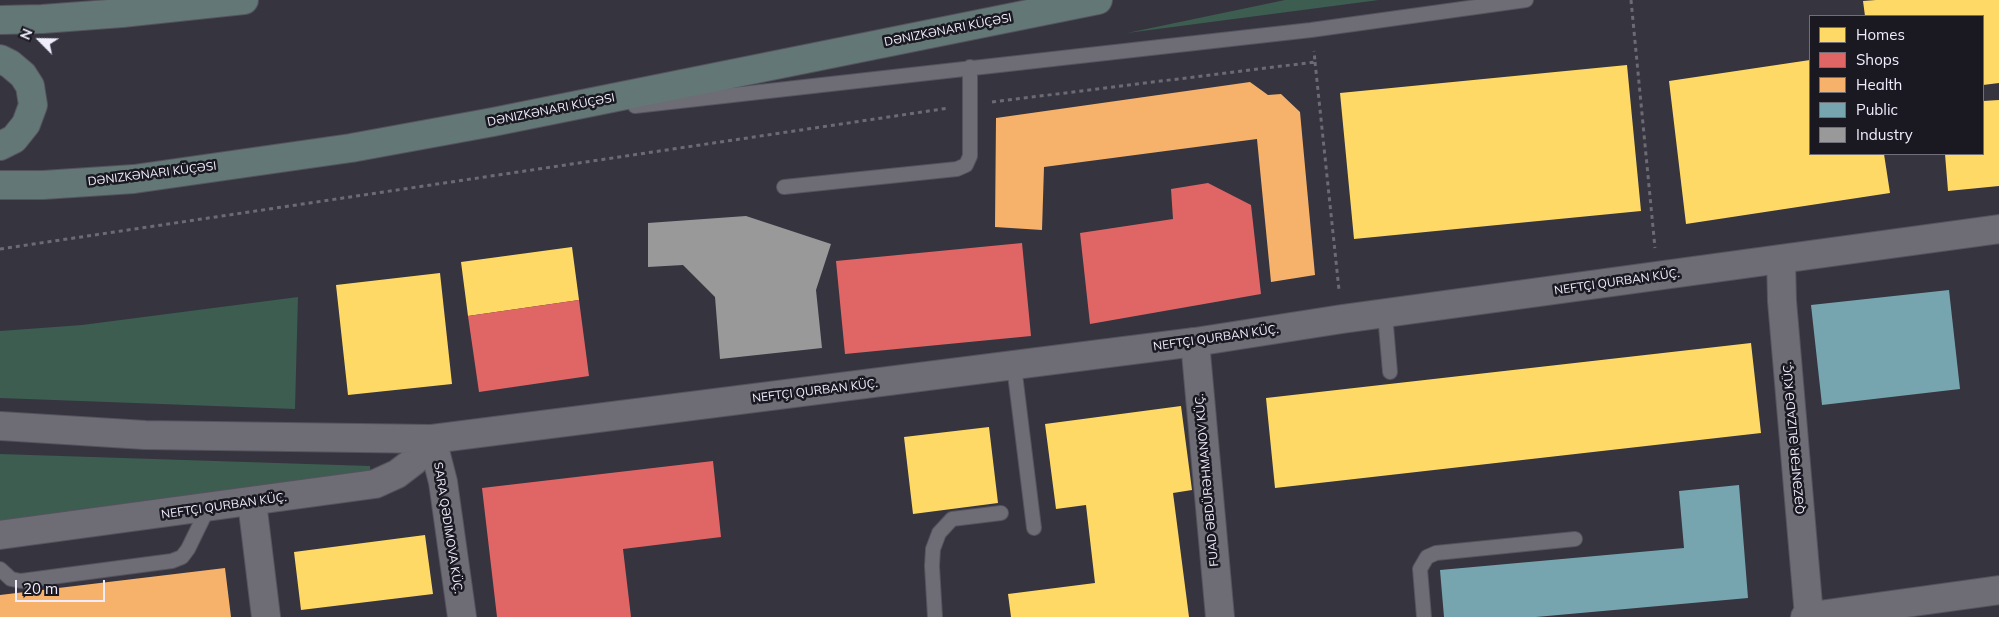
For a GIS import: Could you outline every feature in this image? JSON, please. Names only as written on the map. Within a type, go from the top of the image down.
[{"type":"highway","points":[[0,20],[42,20],[122,14],[244,0]]},
{"type":"highway","points":[[0,185],[43,185],[134,179],[351,148],[493,122],[1098,0]]},
{"type":"highway","points":[[0,59],[10,64],[23,75],[30,86],[33,105],[26,124],[14,139],[0,146]]},
{"type":"street","name":"NEFTÇI QURBAN KÜÇ.","points":[[0,426],[145,435],[432,439],[1195,342],[1342,319],[1999,229]]},
{"type":"street","name":"QƏZƏNFƏR ƏLIZADƏ KÜÇ.","points":[[1781,260],[1782,301],[1810,617]]},
{"type":"street","name":"FUAD ƏBDÜRƏHMANOV KÜÇ.","points":[[1195,342],[1220,617]]},
{"type":"street","name":"NEFTÇI QURBAN KÜÇ.","points":[[0,535],[375,484],[397,474],[414,461],[432,439]]},
{"type":"street","name":"SARA QƏDIMOVA KÜÇ.","points":[[432,439],[442,482],[462,617]]},
{"type":"street","points":[[252,502],[266,617]]},
{"type":"street","points":[[1805,617],[1999,590]]},
{"type":"lane","points":[[493,122],[1311,30],[1526,0]]},
{"type":"lane","points":[[784,187],[957,169],[966,166],[970,156],[970,67]]},
{"type":"lane","points":[[1385,314],[1390,372]]},
{"type":"lane","points":[[1014,366],[1034,528]]},
{"type":"lane","points":[[0,569],[11,579],[22,581],[172,561],[182,557],[188,549],[208,508]]},
{"type":"lane","points":[[935,617],[932,566],[933,549],[939,533],[952,519],[1001,513]]},
{"type":"lane","points":[[1424,617],[1420,569],[1427,558],[1436,553],[1575,539]]},
{"type":"path","points":[[1631,0],[1658,276]]},
{"type":"path","points":[[1311,30],[1342,319]]},
{"type":"path","points":[[0,249],[970,105],[1315,62]]},
{"type":"green space","points":[[1285,0],[1379,0],[1127,33]]},
{"type":"green space","points":[[298,297],[295,409],[0,398],[0,331],[82,325]]},
{"type":"green space","points":[[0,454],[370,466],[371,477],[0,522]]},
{"type":"building: Homes","points":[[1999,0],[1999,83],[1984,85],[1984,15],[1865,15],[1863,1]]},
{"type":"building: Homes","points":[[1809,60],[1809,155],[1884,155],[1890,193],[1686,224],[1669,81]]},
{"type":"building: Homes","points":[[1627,65],[1641,211],[1354,239],[1340,93]]},
{"type":"building: Homes","points":[[1999,100],[1999,186],[1948,191],[1945,155],[1984,155],[1984,101]]},
{"type":"building: Homes","points":[[572,247],[579,300],[468,316],[461,262]]},
{"type":"building: Homes","points":[[440,273],[452,384],[348,395],[336,285]]},
{"type":"building: Homes","points":[[1751,343],[1761,433],[1275,488],[1266,398]]},
{"type":"building: Homes","points":[[1181,406],[1192,490],[1173,493],[1189,617],[1011,617],[1008,594],[1095,583],[1086,505],[1056,509],[1045,424]]},
{"type":"building: Homes","points":[[989,427],[998,503],[913,514],[904,437]]},
{"type":"building: Homes","points":[[425,535],[433,594],[301,610],[294,552]]},
{"type":"building: Shops","points":[[1208,183],[1251,205],[1261,294],[1090,324],[1080,233],[1173,219],[1171,189]]},
{"type":"building: Shops","points":[[1022,243],[1031,336],[845,354],[836,261]]},
{"type":"building: Shops","points":[[579,300],[589,376],[479,392],[468,316]]},
{"type":"building: Shops","points":[[713,461],[721,537],[623,549],[631,617],[497,617],[482,488]]},
{"type":"building: Health","points":[[1250,82],[1268,95],[1281,94],[1300,112],[1315,275],[1271,282],[1257,139],[1044,167],[1042,230],[995,227],[996,118]]},
{"type":"building: Health","points":[[225,568],[231,617],[0,617],[0,595]]},
{"type":"building: Public","points":[[1949,290],[1960,389],[1822,405],[1811,305]]},
{"type":"building: Public","points":[[1739,485],[1748,598],[1536,617],[1444,617],[1440,570],[1684,548],[1679,491]]},
{"type":"building: Industry","points":[[746,216],[831,244],[816,290],[822,348],[720,359],[715,297],[683,265],[648,267],[648,223]]}]
